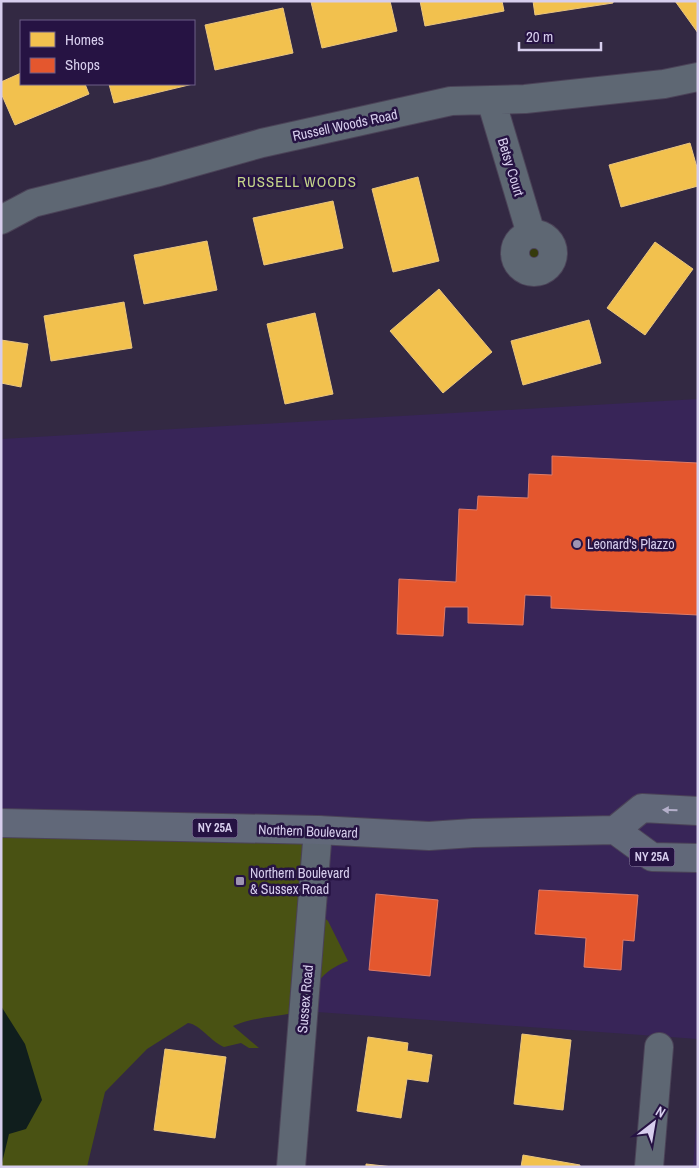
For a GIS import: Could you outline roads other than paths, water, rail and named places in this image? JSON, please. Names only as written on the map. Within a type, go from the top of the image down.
[{"type":"main road","points":[[615,830],[642,808],[698,811]]},
{"type":"main road","name":"Northern Boulevard","points":[[1,823],[318,830],[429,836],[473,833],[615,830]]},
{"type":"main road","name":"NY 25A","points":[[615,830],[652,857],[698,858]]},
{"type":"street","name":"Russell Woods Road","points":[[1,220],[33,203],[155,173],[262,143],[451,102],[525,99],[664,84],[698,76]]},
{"type":"street","name":"Betsy Court","points":[[490,100],[531,234]]},
{"type":"street","name":"Sussex Road","points":[[291,1167],[318,830]]},
{"type":"street","points":[[649,1167],[659,1046]]},
{"type":"place","name":"Leonard's Plazzo","points":[[577,544]]},
{"type":"place","name":"Northern Boulevard & Sussex Road","points":[[240,881]]},
{"type":"district","name":"RUSSELL WOODS","points":[[297,182]]}]
